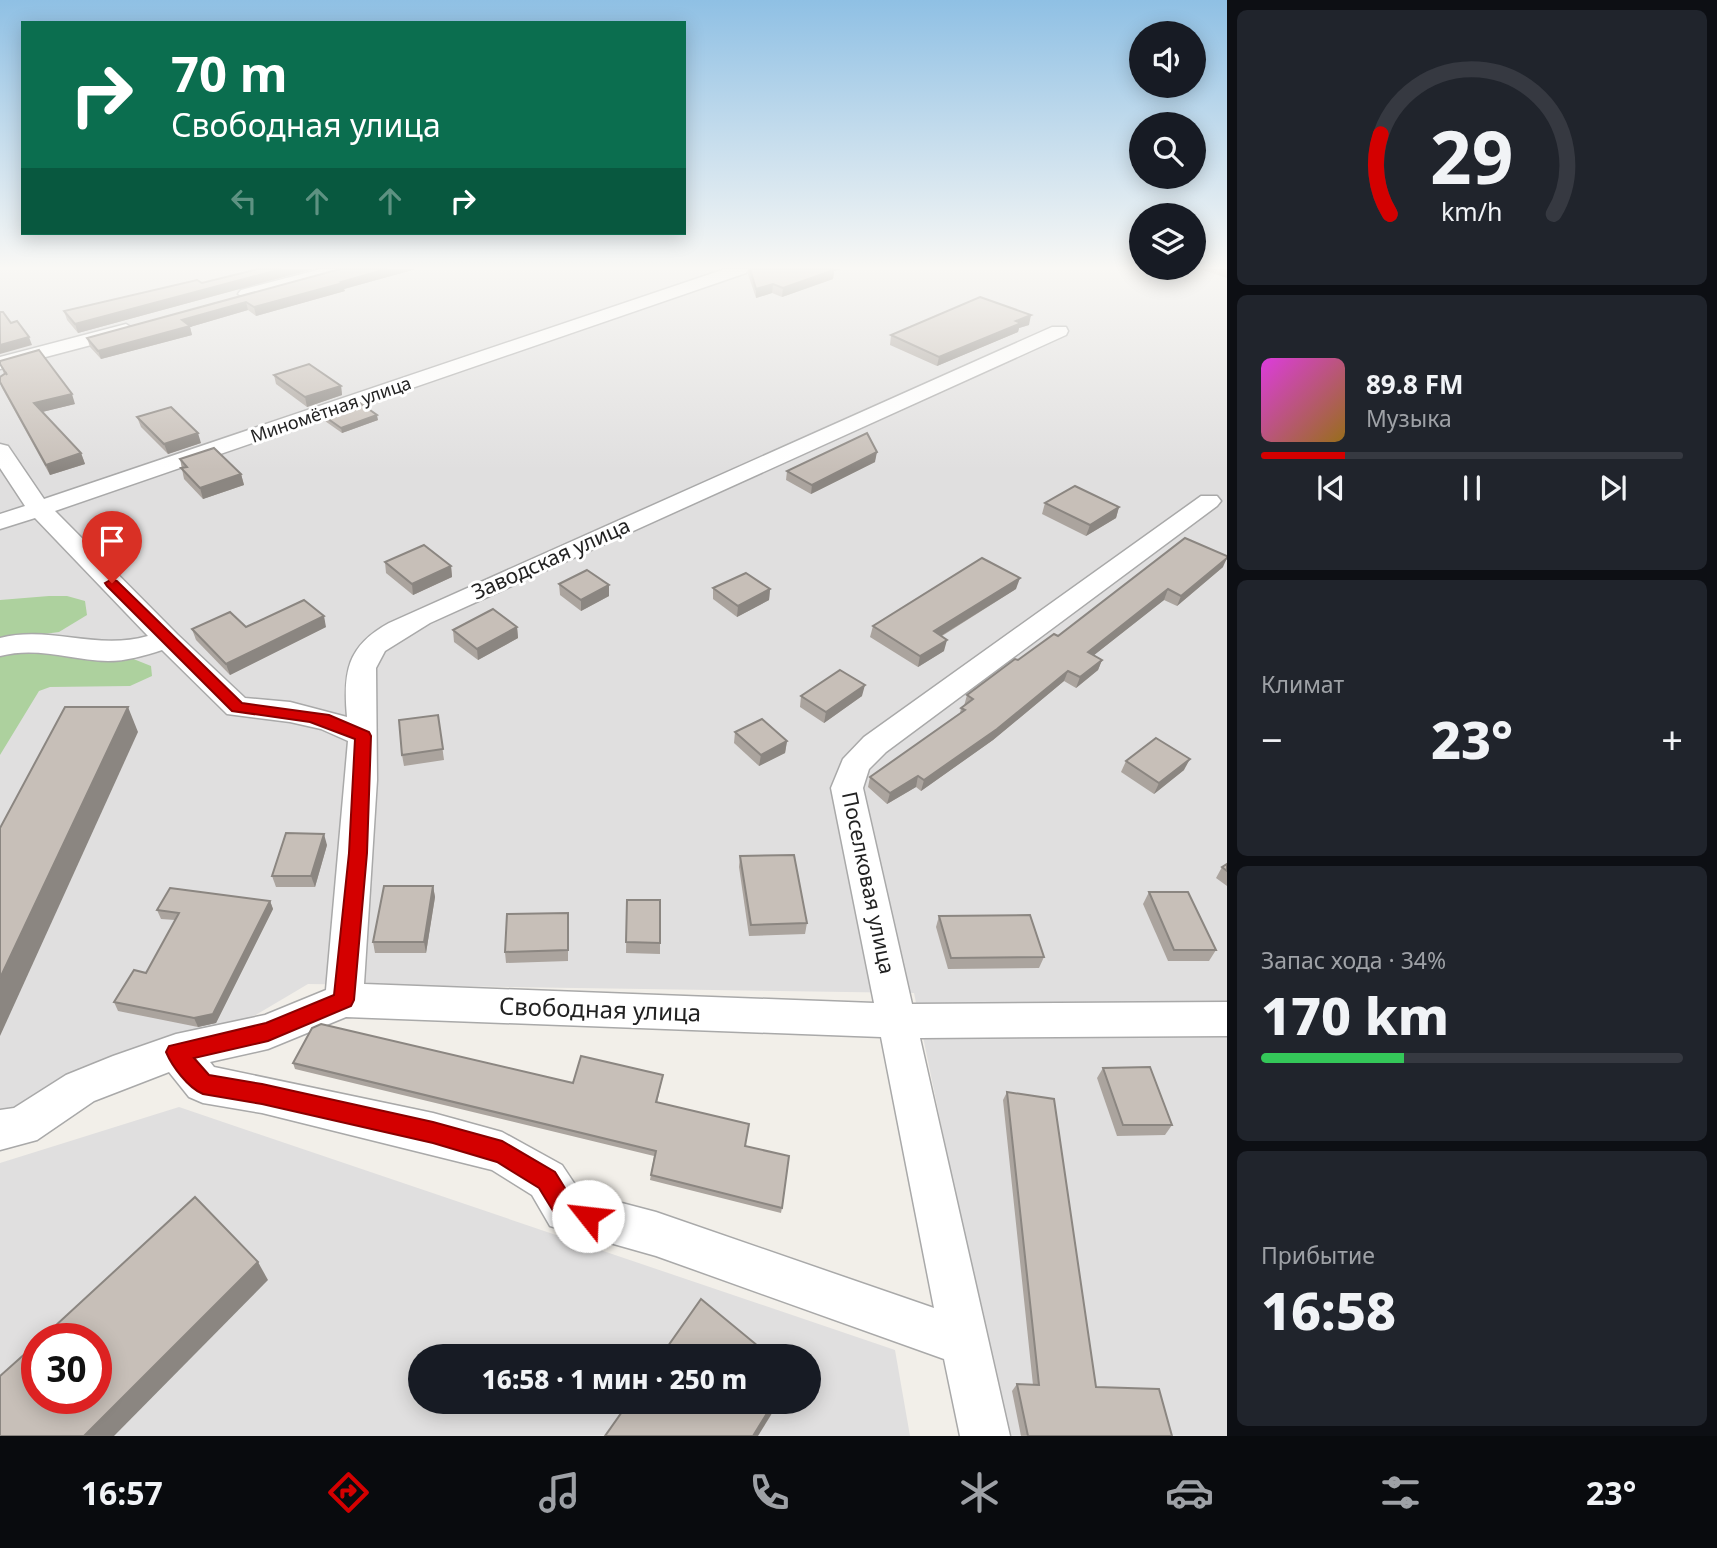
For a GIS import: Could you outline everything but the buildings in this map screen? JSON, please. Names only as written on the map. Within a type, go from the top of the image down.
[{"type":"street","points":[[0,363],[102,336]]},
{"type":"street","name":"Миномётная улица","points":[[0,522],[546,336]]},
{"type":"street","name":"Заводская улица","points":[[344,1000],[358,853],[363,736],[360,687],[365,657],[374,645],[502,581],[1048,336]]},
{"type":"street","points":[[0,451],[39,509],[167,640],[237,707],[290,712],[329,721],[363,736]]},
{"type":"street","name":"Поселковая улица","points":[[985,1436],[847,788],[850,769],[865,753],[902,725],[1209,501]]},
{"type":"street","points":[[0,647],[9,643],[40,643],[108,653],[167,640]]},
{"type":"street","name":"Свободная улица","points":[[0,1130],[22,1126],[80,1088],[113,1074],[176,1052],[268,1032],[344,1000],[897,1021],[1227,1019]]},
{"type":"street","points":[[176,1052],[203,1084],[262,1094],[433,1133],[502,1152],[547,1180],[566,1210],[656,1234],[967,1343]]},
{"type":"shaded area","points":[[0,336],[1227,336],[1227,1436],[1005,1436],[914,993],[308,984],[254,1016],[176,1052],[0,1117]]},
{"type":"shaded area","points":[[179,1107],[895,1350],[910,1436],[0,1436],[0,1163]]},
{"type":"green space","points":[[67,596],[85,601],[87,615],[59,632],[0,640],[0,600]]},
{"type":"green space","points":[[12,651],[131,658],[151,666],[152,676],[130,686],[50,687],[39,691],[0,755],[0,655]]},
{"type":"route","points":[[112,583],[237,707],[310,716],[363,736],[358,853],[344,1000],[314,1010],[268,1032],[176,1052],[203,1084],[262,1094],[433,1133],[502,1152],[547,1180],[566,1210],[588,1216]]}]
